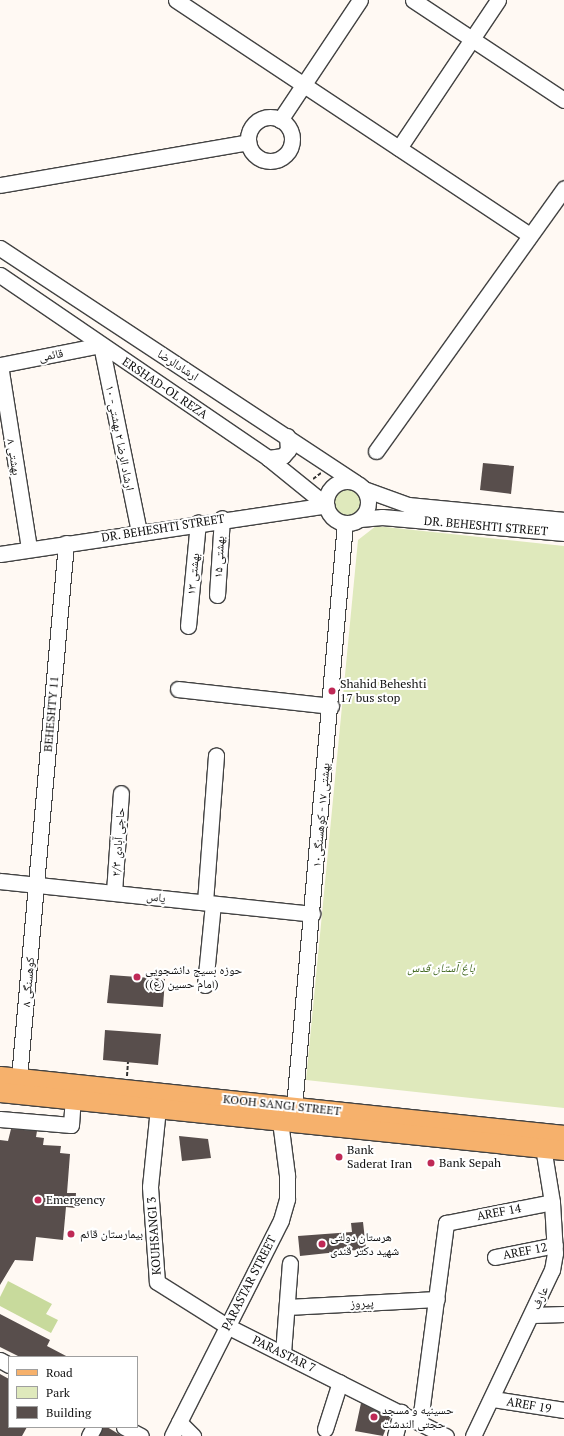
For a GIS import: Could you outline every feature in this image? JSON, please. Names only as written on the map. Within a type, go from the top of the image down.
[{"type":"main road","name":"KOOH SANGI STREET","points":[[0,1076],[564,1135]]},
{"type":"main road","name":"KOOH SANGI STREET","points":[[0,1092],[158,1108],[281,1124],[544,1152],[564,1150]]},
{"type":"street","points":[[176,0],[530,235]]},
{"type":"street","points":[[280,120],[360,0]]},
{"type":"street","points":[[414,0],[564,100]]},
{"type":"street","points":[[398,148],[498,0]]},
{"type":"street","points":[[268,118],[280,120],[290,129],[292,146],[281,159],[273,161],[260,159],[251,150],[248,142],[253,126],[260,120],[268,118]]},
{"type":"street","points":[[0,185],[248,142]]},
{"type":"street","points":[[376,450],[564,188]]},
{"type":"street","name":"ارشادالرضا","points":[[0,248],[287,436],[359,486]]},
{"type":"street","name":"ERSHAD-OL REZA","points":[[0,275],[268,458],[326,505]]},
{"type":"street","name":"قائمی","points":[[0,365],[102,345]]},
{"type":"street","name":"ارشاد الرضا ۲ بهشتی- ۱۰","points":[[102,345],[138,531]]},
{"type":"street","name":"بهشتی ۸","points":[[0,365],[29,549]]},
{"type":"street","points":[[268,458],[283,456],[289,443],[287,436]]},
{"type":"street","points":[[344,481],[359,486],[368,504],[360,519],[345,523],[330,515],[326,505],[327,494],[334,486],[344,481]]},
{"type":"street","name":"DR. BEHESHTI STREET","points":[[359,486],[408,505],[564,520]]},
{"type":"street","name":"DR. BEHESHTI STREET","points":[[0,554],[222,518],[326,505]]},
{"type":"street","name":"DR. BEHESHTI STREET","points":[[360,519],[382,517],[564,533]]},
{"type":"street","name":"بهشتی ۱۵","points":[[217,596],[222,518]]},
{"type":"street","name":"بهشتی ۱۳","points":[[188,626],[198,522]]},
{"type":"street","name":"بهشتی ۱۷ - کوهسنگی۱۰","points":[[294,1106],[331,706],[345,523]]},
{"type":"street","name":"BEHESHTY 11","points":[[36,885],[66,543]]},
{"type":"street","points":[[178,689],[331,706]]},
{"type":"street","points":[[205,985],[216,755]]},
{"type":"street","name":"حاجی آبادی ۲/۳","points":[[114,892],[122,793]]},
{"type":"street","name":"یاس","points":[[0,881],[312,914]]},
{"type":"street","name":"کوهسنگی ۸","points":[[19,1078],[36,885]]},
{"type":"street","points":[[0,1119],[71,1125],[73,1099]]},
{"type":"street","name":"KOUHSANGI 3","points":[[158,1108],[150,1188],[155,1275],[161,1286],[227,1326]]},
{"type":"street","name":"PARASTAR STREET","points":[[172,1436],[281,1220],[285,1206],[287,1175],[281,1124]]},
{"type":"street","points":[[544,1152],[564,1160]]},
{"type":"street","name":"عارف","points":[[473,1436],[493,1399],[533,1315],[552,1270],[555,1245],[552,1202],[544,1152]]},
{"type":"street","name":"AREF 14","points":[[437,1299],[446,1223],[552,1202]]},
{"type":"street","name":"AREF 12","points":[[495,1257],[555,1245]]},
{"type":"street","points":[[283,1353],[290,1263]]},
{"type":"street","points":[[420,1421],[437,1299]]},
{"type":"street","name":"پیروز","points":[[287,1307],[437,1299]]},
{"type":"street","points":[[533,1315],[564,1314]]},
{"type":"street","name":"PARASTAR 7","points":[[227,1326],[420,1421],[446,1436]]},
{"type":"street","points":[[325,1429],[340,1382]]},
{"type":"street","name":"AREF 19","points":[[493,1399],[564,1410]]},
{"type":"street","points":[[395,1436],[401,1412]]},
{"type":"street","points":[[179,1422],[193,1436]]},
{"type":"street","points":[[126,1428],[141,1436]]},
{"type":"green space","points":[[347,488],[357,492],[361,502],[357,512],[347,516],[337,512],[333,502],[337,492]]},
{"type":"green space","name":"باغ آستان قدس","points":[[376,526],[564,546],[564,1108],[306,1080],[358,540]]},
{"type":"green space","points":[[8,1281],[52,1304],[46,1314],[58,1320],[51,1333],[0,1306],[0,1297]]},
{"type":"building","points":[[483,463],[514,466],[511,494],[480,490]]},
{"type":"building","points":[[110,975],[165,979],[163,1007],[107,1003]]},
{"type":"building","points":[[105,1030],[161,1034],[158,1065],[103,1060]]},
{"type":"building","name":"Emergency","points":[[11,1129],[37,1131],[36,1137],[44,1138],[43,1145],[61,1146],[60,1153],[70,1154],[67,1193],[76,1193],[75,1208],[66,1207],[63,1240],[36,1237],[33,1261],[15,1260],[0,1285],[0,1140],[8,1141]]},
{"type":"building","points":[[179,1136],[208,1139],[211,1158],[182,1161]]},
{"type":"building","points":[[363,1222],[366,1249],[300,1256],[298,1236],[352,1232],[351,1223]]},
{"type":"building","points":[[0,1314],[50,1340],[47,1346],[66,1356],[18,1356],[0,1347]]},
{"type":"building","points":[[0,1374],[8,1378],[8,1428],[26,1428],[22,1436],[0,1436]]},
{"type":"building","name":"حسینیه و مسجد حجتی الندشت","points":[[361,1403],[390,1418],[383,1436],[355,1431]]},
{"type":"building","points":[[103,1428],[109,1428],[122,1436],[99,1436]]},
{"type":"place","name":"Shahid Beheshti 17 bus stop","points":[[332,691]]},
{"type":"place","name":"حوزه بسیج دانشجویی (امام حسین (ع))","points":[[137,977]]},
{"type":"place","name":"Bank Saderat Iran","points":[[339,1157]]},
{"type":"place","name":"Bank Sepah","points":[[431,1163]]},
{"type":"place","name":"Emergency","points":[[38,1200]]},
{"type":"place","name":"بیمارستان قائم","points":[[71,1234]]},
{"type":"place","name":"هرستان دولتی شهید دکتر قندی","points":[[322,1244]]},
{"type":"place","name":"حسینیه و مسجد حجتی الندشت","points":[[374,1417]]}]
